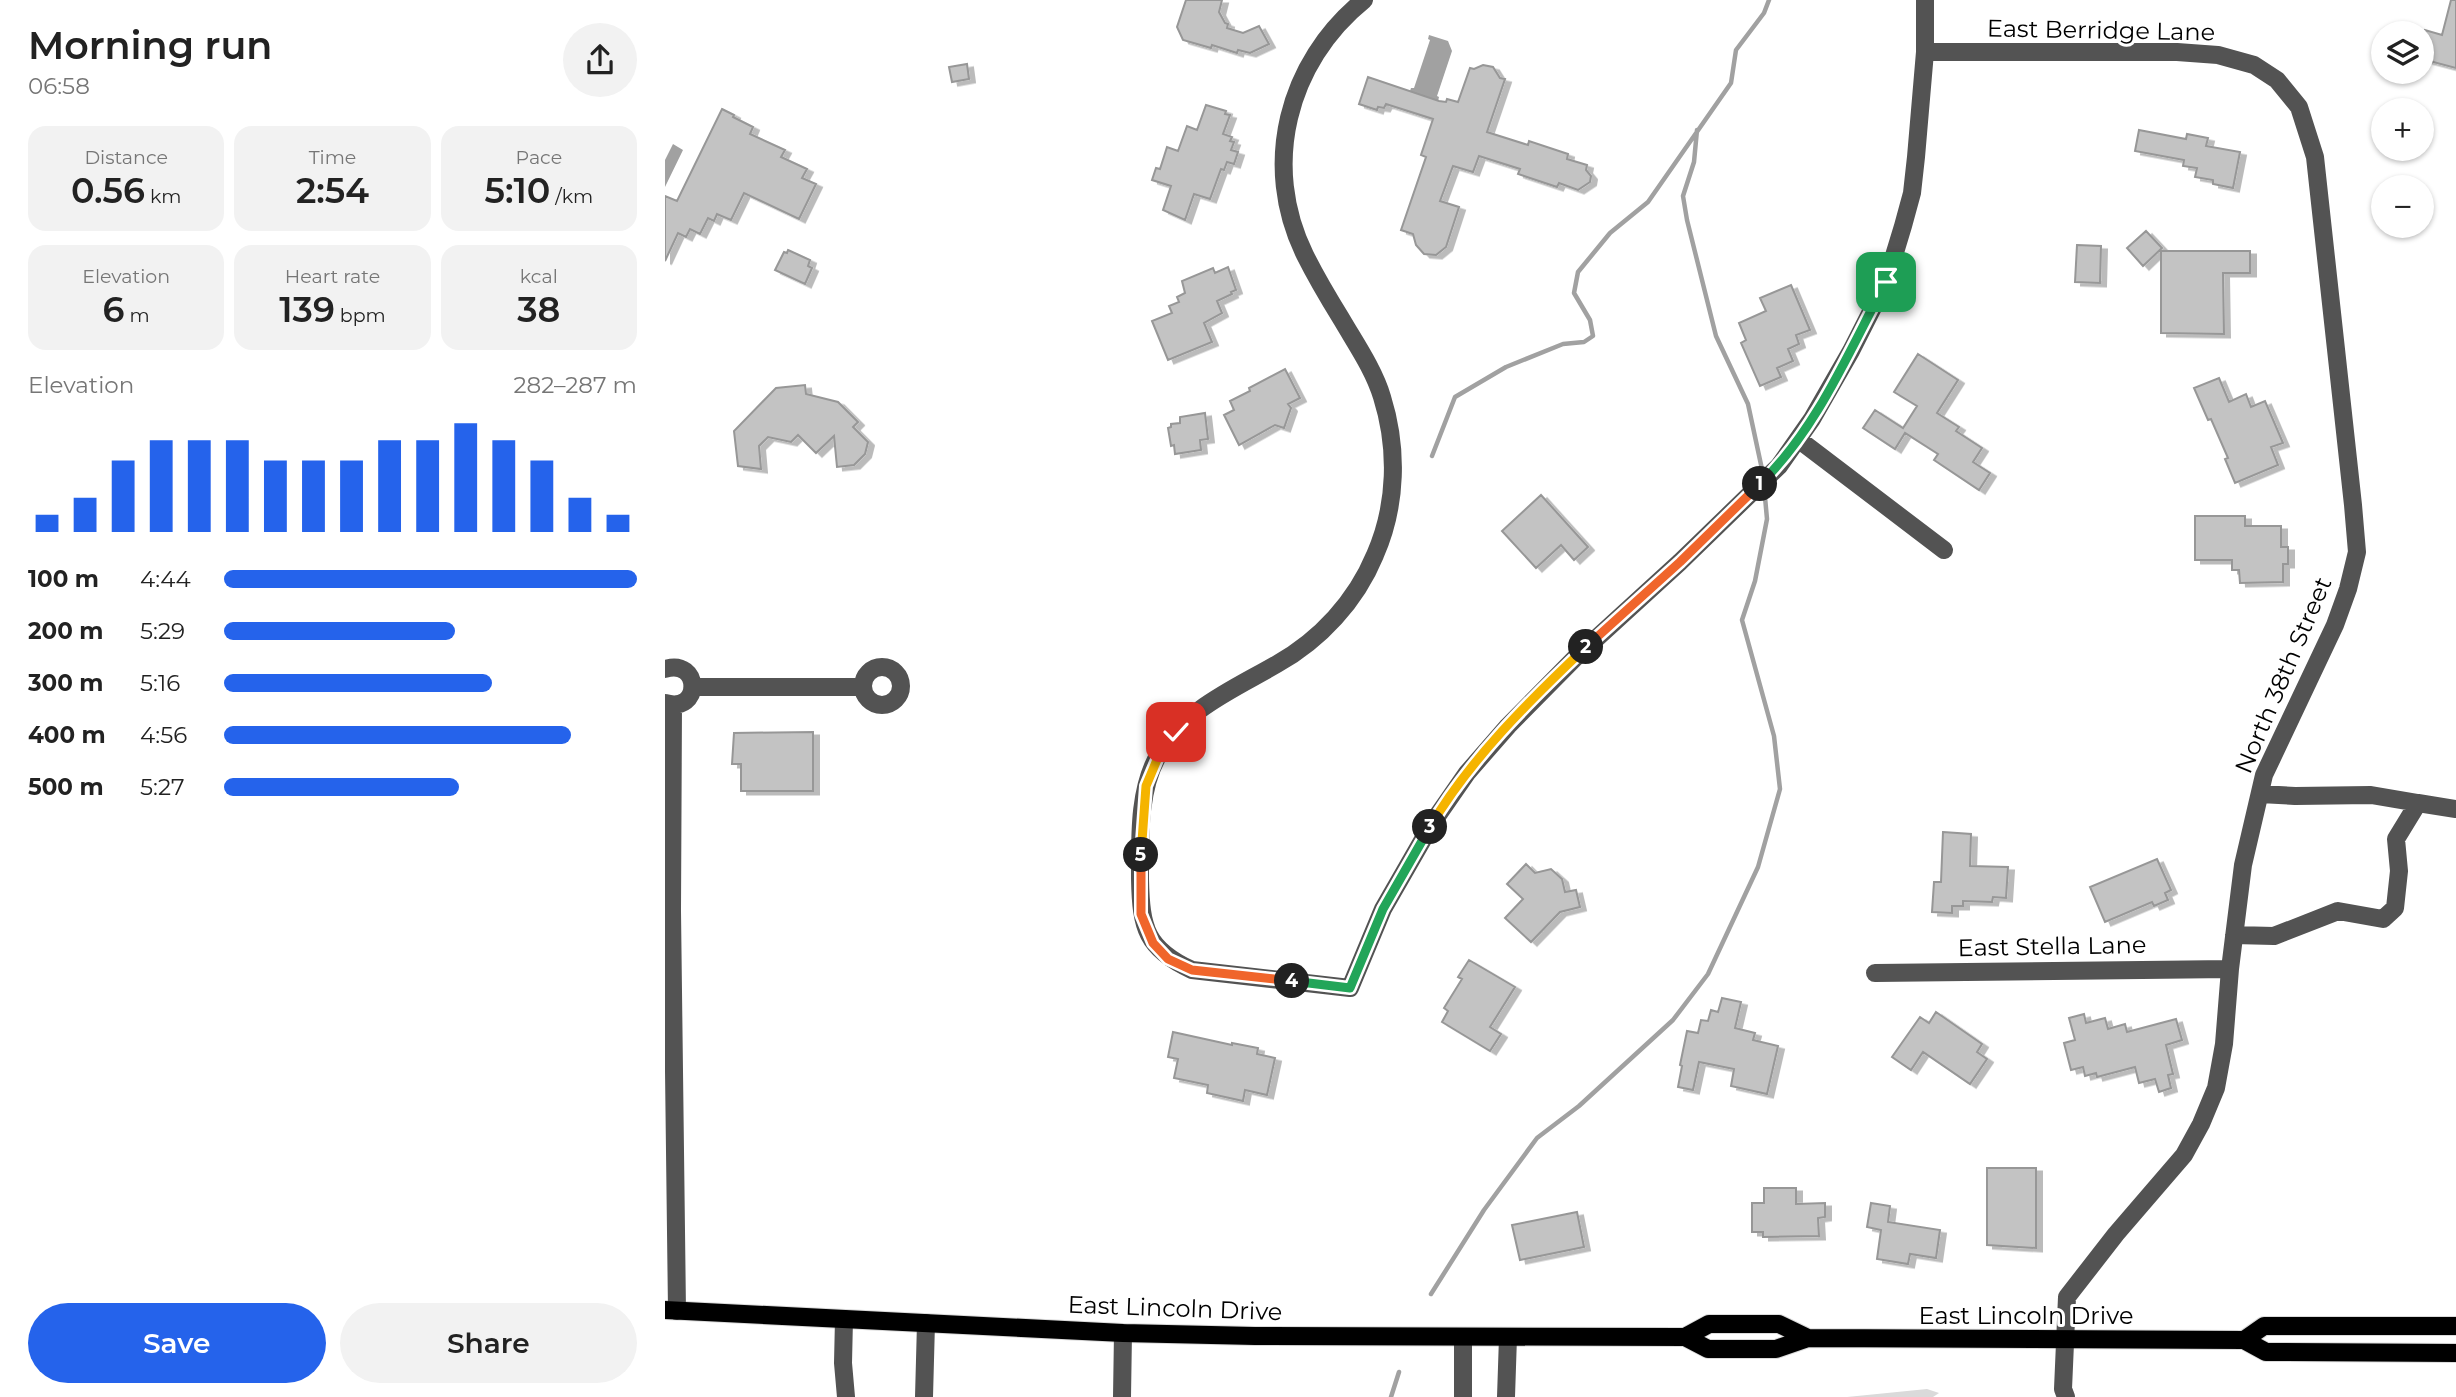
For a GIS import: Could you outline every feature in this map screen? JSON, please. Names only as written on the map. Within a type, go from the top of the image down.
[{"type":"main road","name":"East Lincoln Drive","points":[[671,1310],[1123,1333],[1685,1337],[1707,1349],[1776,1349],[1808,1338],[2106,1339],[2244,1340],[2266,1352],[2456,1353]]},
{"type":"main road","name":"East Lincoln Drive","points":[[1685,1337],[1709,1324],[1779,1324],[1808,1338]]},
{"type":"main road","name":"East Lincoln Drive","points":[[2244,1340],[2265,1326],[2456,1326]]},
{"type":"street","points":[[1364,0],[1327,38],[1305,71],[1289,114],[1283,179],[1289,212],[1304,252],[1359,348],[1382,395],[1393,453],[1390,509],[1375,556],[1346,606],[1316,638],[1279,663],[1203,706],[1176,732],[1159,755],[1146,786],[1140,876],[1141,914],[1153,943],[1168,959],[1192,970],[1350,988],[1383,909],[1433,822],[1467,773],[1508,726],[1576,657],[1779,466],[1851,351],[1886,282],[1912,193],[1925,51],[1925,0]]},
{"type":"street","name":"East Berridge Lane","points":[[1925,51],[2177,52],[2218,55],[2255,65],[2277,80],[2299,107]]},
{"type":"street","name":"North 38th Street","points":[[2063,1387],[2067,1297],[2184,1155],[2216,1088],[2224,1044],[2243,864],[2264,775],[2335,625],[2357,552],[2315,157],[2299,107]]},
{"type":"street","points":[[1798,439],[1944,550]]},
{"type":"street","points":[[665,669],[672,667],[684,670],[689,674],[693,687],[689,698],[669,704],[672,911],[671,1310]]},
{"type":"street","points":[[693,687],[862,687]]},
{"type":"street","points":[[2260,794],[2371,795],[2456,809]]},
{"type":"street","points":[[2234,935],[2274,936],[2338,911],[2383,919],[2395,908],[2399,871],[2396,839],[2418,803]]},
{"type":"street","name":"East Stella Lane","points":[[1875,973],[2230,969]]},
{"type":"street","points":[[844,1319],[843,1363],[846,1397]]},
{"type":"street","points":[[924,1397],[926,1323]]},
{"type":"street","points":[[1122,1397],[1123,1333]]},
{"type":"street","points":[[1462,1397],[1463,1336]]},
{"type":"street","points":[[1506,1397],[1508,1336]]},
{"type":"shaded area","points":[[1429,35],[1448,41],[1452,51],[1437,96],[1438,101],[1410,91],[1414,88],[1430,40]]},
{"type":"shaded area","points":[[673,144],[683,150],[665,187],[665,160]]},
{"type":"shaded area","points":[[1927,1389],[1939,1393],[1933,1397],[1847,1397]]},
{"type":"building","points":[[1186,0],[1222,0],[1219,12],[1228,24],[1227,28],[1243,33],[1259,26],[1269,44],[1250,53],[1238,50],[1237,53],[1183,40],[1177,27]]},
{"type":"building","points":[[2451,0],[2456,0],[2456,68],[2434,62],[2434,33],[2442,35]]},
{"type":"building","points":[[967,64],[969,79],[952,82],[949,67]]},
{"type":"building","points":[[1483,65],[1493,67],[1500,78],[1505,79],[1487,132],[1528,145],[1529,141],[1568,154],[1567,159],[1587,165],[1590,182],[1578,190],[1559,183],[1557,187],[1518,174],[1520,169],[1479,156],[1473,172],[1453,166],[1440,201],[1459,207],[1446,247],[1436,255],[1424,254],[1416,245],[1413,234],[1401,230],[1426,157],[1421,155],[1433,119],[1386,104],[1384,108],[1378,107],[1377,110],[1359,104],[1368,77],[1439,101],[1446,102],[1447,99],[1458,102],[1470,68]]},
{"type":"building","points":[[1206,105],[1226,111],[1225,114],[1230,115],[1223,134],[1232,137],[1230,141],[1234,142],[1231,150],[1238,152],[1234,164],[1227,162],[1224,170],[1221,169],[1210,199],[1194,194],[1185,220],[1163,210],[1171,186],[1152,180],[1156,168],[1160,169],[1167,147],[1178,151],[1187,126],[1197,130]]},
{"type":"building","points":[[722,109],[753,127],[750,134],[785,150],[781,157],[807,169],[802,178],[816,184],[799,219],[744,193],[731,220],[717,214],[714,221],[708,218],[700,234],[690,229],[686,237],[678,233],[665,261],[665,196],[677,201]]},
{"type":"building","points":[[2139,130],[2186,139],[2187,134],[2208,138],[2206,146],[2240,152],[2233,188],[2213,184],[2213,180],[2195,177],[2197,168],[2183,166],[2184,160],[2135,151]]},
{"type":"building","points":[[2146,231],[2162,248],[2143,266],[2127,248]]},
{"type":"building","points":[[2077,245],[2101,246],[2100,283],[2075,282]]},
{"type":"building","points":[[788,250],[810,260],[808,266],[812,268],[805,284],[775,270],[784,252],[787,253]]},
{"type":"building","points":[[2161,251],[2250,251],[2250,273],[2223,273],[2224,334],[2161,333]]},
{"type":"building","points":[[1228,267],[1236,290],[1217,301],[1222,313],[1204,323],[1212,342],[1168,360],[1152,321],[1172,313],[1169,306],[1179,302],[1177,297],[1185,293],[1182,281],[1213,268],[1215,273]]},
{"type":"building","points":[[1791,285],[1810,330],[1796,335],[1799,344],[1788,349],[1793,361],[1777,368],[1781,377],[1760,386],[1741,343],[1746,340],[1739,323],[1766,311],[1760,298]]},
{"type":"building","points":[[1918,354],[1958,380],[1937,413],[1959,427],[1956,431],[1982,448],[1973,462],[1990,473],[1979,490],[1934,460],[1938,454],[1905,433],[1895,449],[1863,428],[1875,410],[1903,428],[1917,406],[1894,392]]},
{"type":"building","points":[[1285,369],[1300,398],[1288,404],[1291,408],[1284,428],[1275,425],[1239,445],[1224,415],[1234,410],[1230,401]]},
{"type":"building","points":[[2219,378],[2229,402],[2246,394],[2251,407],[2265,401],[2283,443],[2271,447],[2278,465],[2235,483],[2225,459],[2228,458],[2194,388]]},
{"type":"building","points":[[805,385],[806,394],[838,402],[858,422],[853,427],[868,442],[865,454],[854,465],[837,467],[834,436],[816,453],[798,435],[791,442],[768,437],[759,446],[761,469],[738,466],[734,431],[776,388]]},
{"type":"building","points":[[1205,413],[1208,439],[1200,440],[1201,450],[1175,454],[1168,428],[1171,424],[1180,423],[1180,417]]},
{"type":"building","points":[[1541,495],[1588,547],[1574,560],[1561,545],[1536,568],[1502,531]]},
{"type":"building","points":[[2195,516],[2245,516],[2245,526],[2281,526],[2281,547],[2288,547],[2288,564],[2283,564],[2283,582],[2240,583],[2239,570],[2232,570],[2232,560],[2195,560]]},
{"type":"building","points":[[813,732],[813,791],[741,791],[741,764],[732,764],[734,733]]},
{"type":"building","points":[[1943,832],[1971,834],[1970,866],[2008,867],[2006,898],[1993,897],[1992,902],[1963,901],[1963,906],[1952,906],[1952,913],[1932,912],[1934,882],[1941,882]]},
{"type":"building","points":[[2157,859],[2171,890],[2165,893],[2168,900],[2154,906],[2152,902],[2105,922],[2090,887]]},
{"type":"building","points":[[1526,864],[1535,873],[1551,869],[1562,879],[1565,892],[1576,890],[1580,907],[1560,912],[1531,942],[1505,918],[1523,899],[1507,884]]},
{"type":"building","points":[[1469,960],[1515,987],[1490,1027],[1501,1034],[1490,1051],[1442,1022],[1448,1011],[1444,1008],[1462,979],[1458,977]]},
{"type":"building","points":[[1722,998],[1741,1002],[1735,1028],[1755,1033],[1753,1040],[1778,1046],[1767,1094],[1731,1086],[1734,1069],[1699,1062],[1693,1090],[1678,1087],[1687,1031],[1698,1033],[1701,1020],[1708,1021],[1711,1010],[1718,1012]]},
{"type":"building","points":[[1936,1012],[1982,1044],[1977,1052],[1987,1059],[1970,1084],[1923,1052],[1911,1070],[1892,1057],[1920,1017],[1929,1023]]},
{"type":"building","points":[[2084,1014],[2086,1023],[2105,1018],[2108,1029],[2125,1024],[2127,1032],[2176,1019],[2182,1040],[2166,1045],[2173,1074],[2168,1075],[2171,1088],[2159,1092],[2155,1079],[2139,1083],[2135,1067],[2097,1077],[2096,1073],[2085,1076],[2083,1067],[2071,1070],[2064,1043],[2075,1040],[2069,1018]]},
{"type":"building","points":[[1173,1032],[1258,1048],[1257,1054],[1275,1058],[1267,1095],[1245,1090],[1243,1101],[1207,1093],[1208,1085],[1174,1078],[1178,1059],[1168,1057]]},
{"type":"building","points":[[1987,1168],[2036,1168],[2036,1248],[1987,1245]]},
{"type":"building","points":[[1764,1188],[1796,1188],[1796,1204],[1825,1203],[1825,1217],[1818,1218],[1819,1236],[1763,1237],[1763,1232],[1752,1232],[1752,1203],[1764,1203]]},
{"type":"building","points":[[1871,1203],[1890,1206],[1888,1222],[1940,1230],[1936,1258],[1910,1254],[1908,1264],[1877,1259],[1881,1230],[1867,1227]]},
{"type":"building","points":[[1577,1212],[1584,1247],[1520,1260],[1512,1225]]},
{"type":"waterway","points":[[1432,456],[1455,397],[1506,367],[1563,344],[1584,342],[1593,336],[1590,320],[1574,293],[1578,272],[1610,233],[1648,202],[1731,83],[1736,50],[1764,13],[1769,0]]},
{"type":"waterway","points":[[1697,130],[1694,162],[1683,196],[1687,220],[1716,336],[1748,404],[1763,474]]},
{"type":"waterway","points":[[1431,1294],[1484,1210],[1537,1138],[1579,1106],[1673,1020],[1708,974],[1758,867],[1780,789],[1774,736],[1742,620],[1755,581],[1767,519],[1764,486]]},
{"type":"waterway","points":[[1391,1397],[1399,1372]]},
{"type":"route","points":[[1176,732],[1159,755],[1146,786],[1141,833],[1141,914],[1153,943],[1168,959],[1192,970],[1350,988],[1383,909],[1433,822],[1467,773],[1508,726],[1576,657],[1779,466],[1812,419],[1886,282]]}]
